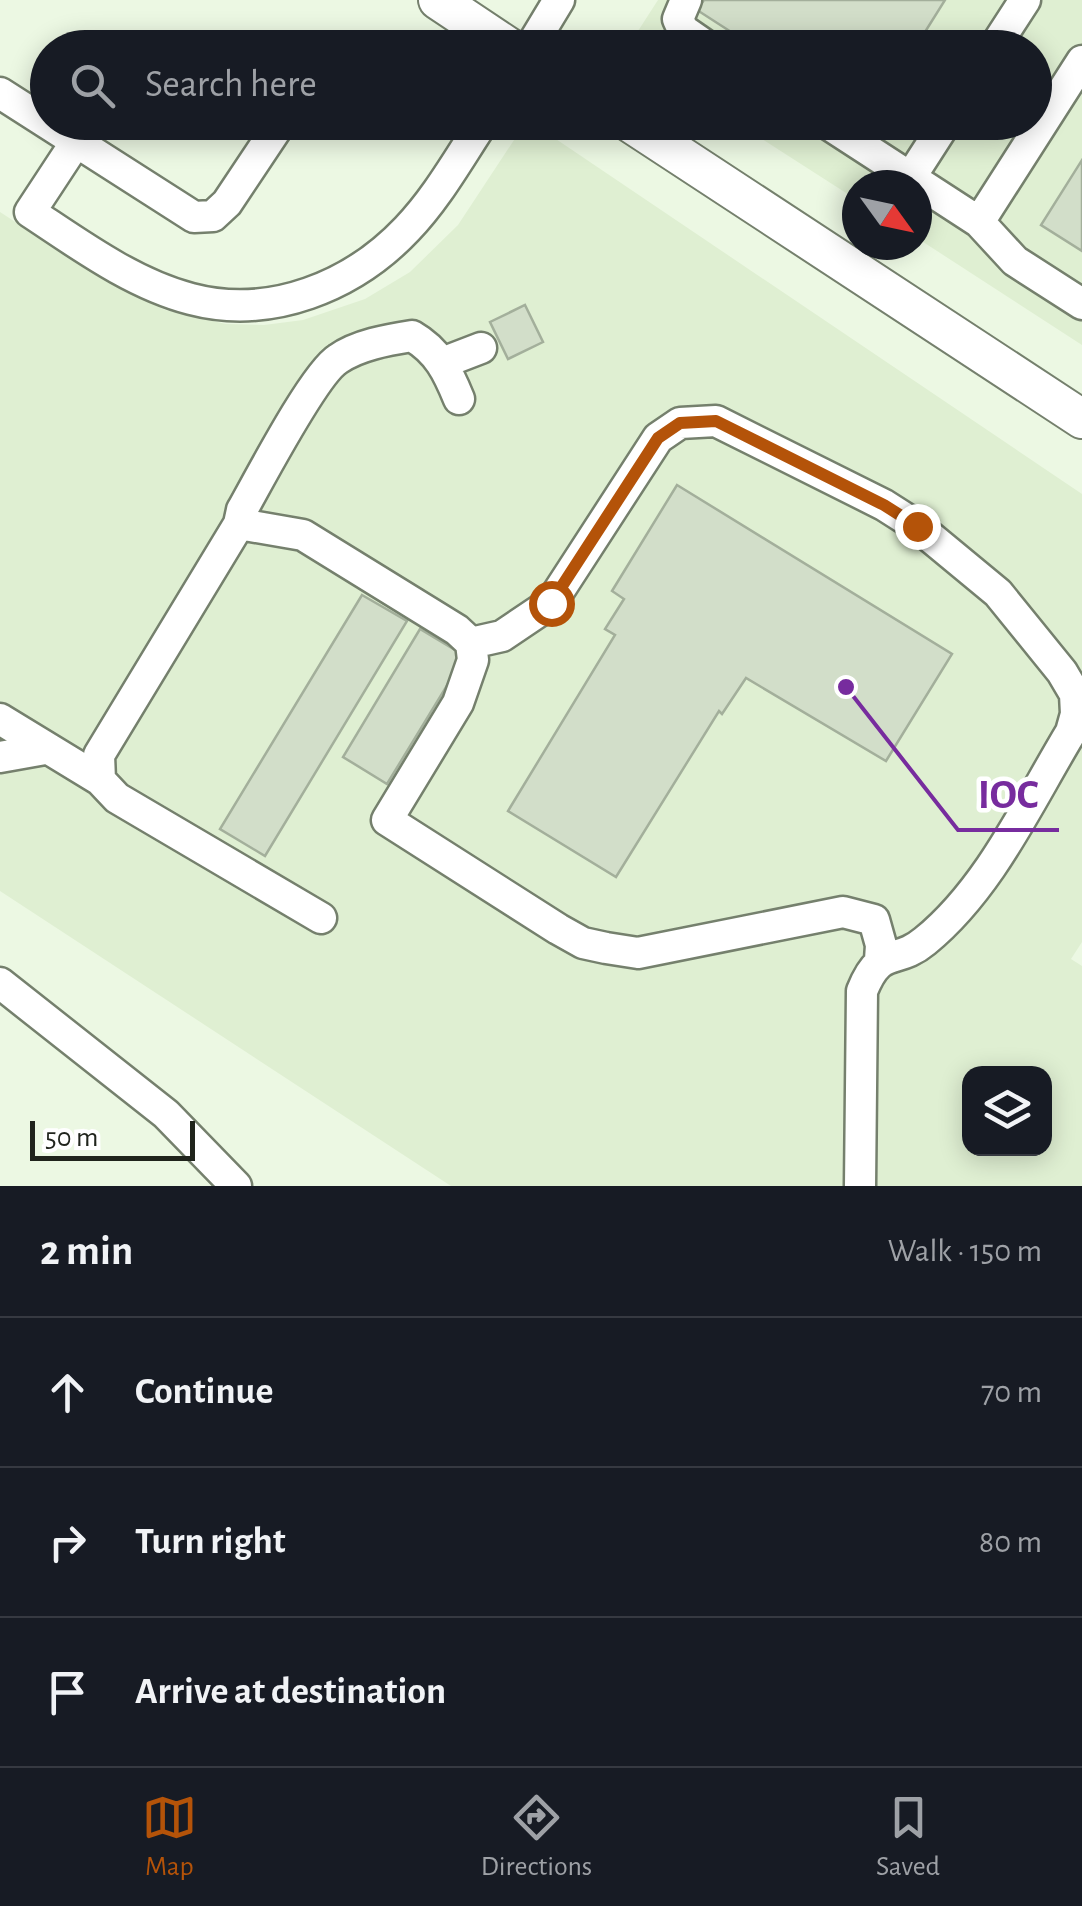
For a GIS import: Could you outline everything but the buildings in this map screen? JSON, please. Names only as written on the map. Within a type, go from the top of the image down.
[{"type":"main road","points":[[438,0],[483,30]]},
{"type":"main road","points":[[656,140],[1082,419]]},
{"type":"street","points":[[541,30],[560,0]]},
{"type":"street","points":[[683,30],[678,19],[686,0]]},
{"type":"street","points":[[1006,30],[1025,0]]},
{"type":"street","points":[[1052,109],[1082,62]]},
{"type":"street","points":[[0,93],[30,112]]},
{"type":"street","points":[[73,140],[185,213],[204,218],[213,216],[228,203],[268,140]]},
{"type":"street","points":[[76,142],[30,212],[151,285],[193,300],[231,305],[298,297],[331,286],[383,253],[429,204],[471,140]]},
{"type":"street","points":[[852,140],[898,170]]},
{"type":"street","points":[[915,170],[934,140]]},
{"type":"street","points":[[979,222],[1032,140]]},
{"type":"street","points":[[932,192],[979,222],[1016,261],[1082,304]]},
{"type":"street","points":[[100,780],[99,754],[330,365],[358,349],[412,336],[442,363],[459,399]]},
{"type":"street","points":[[442,363],[481,348]]},
{"type":"street","points":[[471,642],[502,636],[551,603],[658,438],[680,423],[716,421],[884,505],[917,526],[1005,602],[1062,672],[1075,694],[1076,714],[1071,732],[978,885],[926,941],[911,951],[880,960],[870,970],[862,990],[860,1186]]},
{"type":"street","points":[[239,524],[304,535],[471,642],[471,671],[458,703],[387,820],[583,943],[638,953],[843,912],[874,920],[880,960]]},
{"type":"street","points":[[1,722],[100,780],[134,808],[321,918]]},
{"type":"street","points":[[0,757],[45,750]]},
{"type":"street","points":[[0,983],[166,1114],[236,1186]]},
{"type":"shaded area","points":[[658,0],[1082,0],[1082,345],[932,248],[932,170],[842,170],[842,190],[763,140],[1052,140],[1052,30],[639,30]]},
{"type":"shaded area","points":[[514,140],[557,140],[1082,494],[1082,942],[1071,959],[1082,966],[1082,1186],[451,1186],[0,891],[0,212],[110,284],[165,310],[226,324],[303,320],[365,299],[410,272],[458,225]]},
{"type":"place","name":"IOC","points":[[846,687]]},
{"type":"route","points":[[551,603],[658,438],[680,423],[716,421],[884,505],[917,526]]}]
